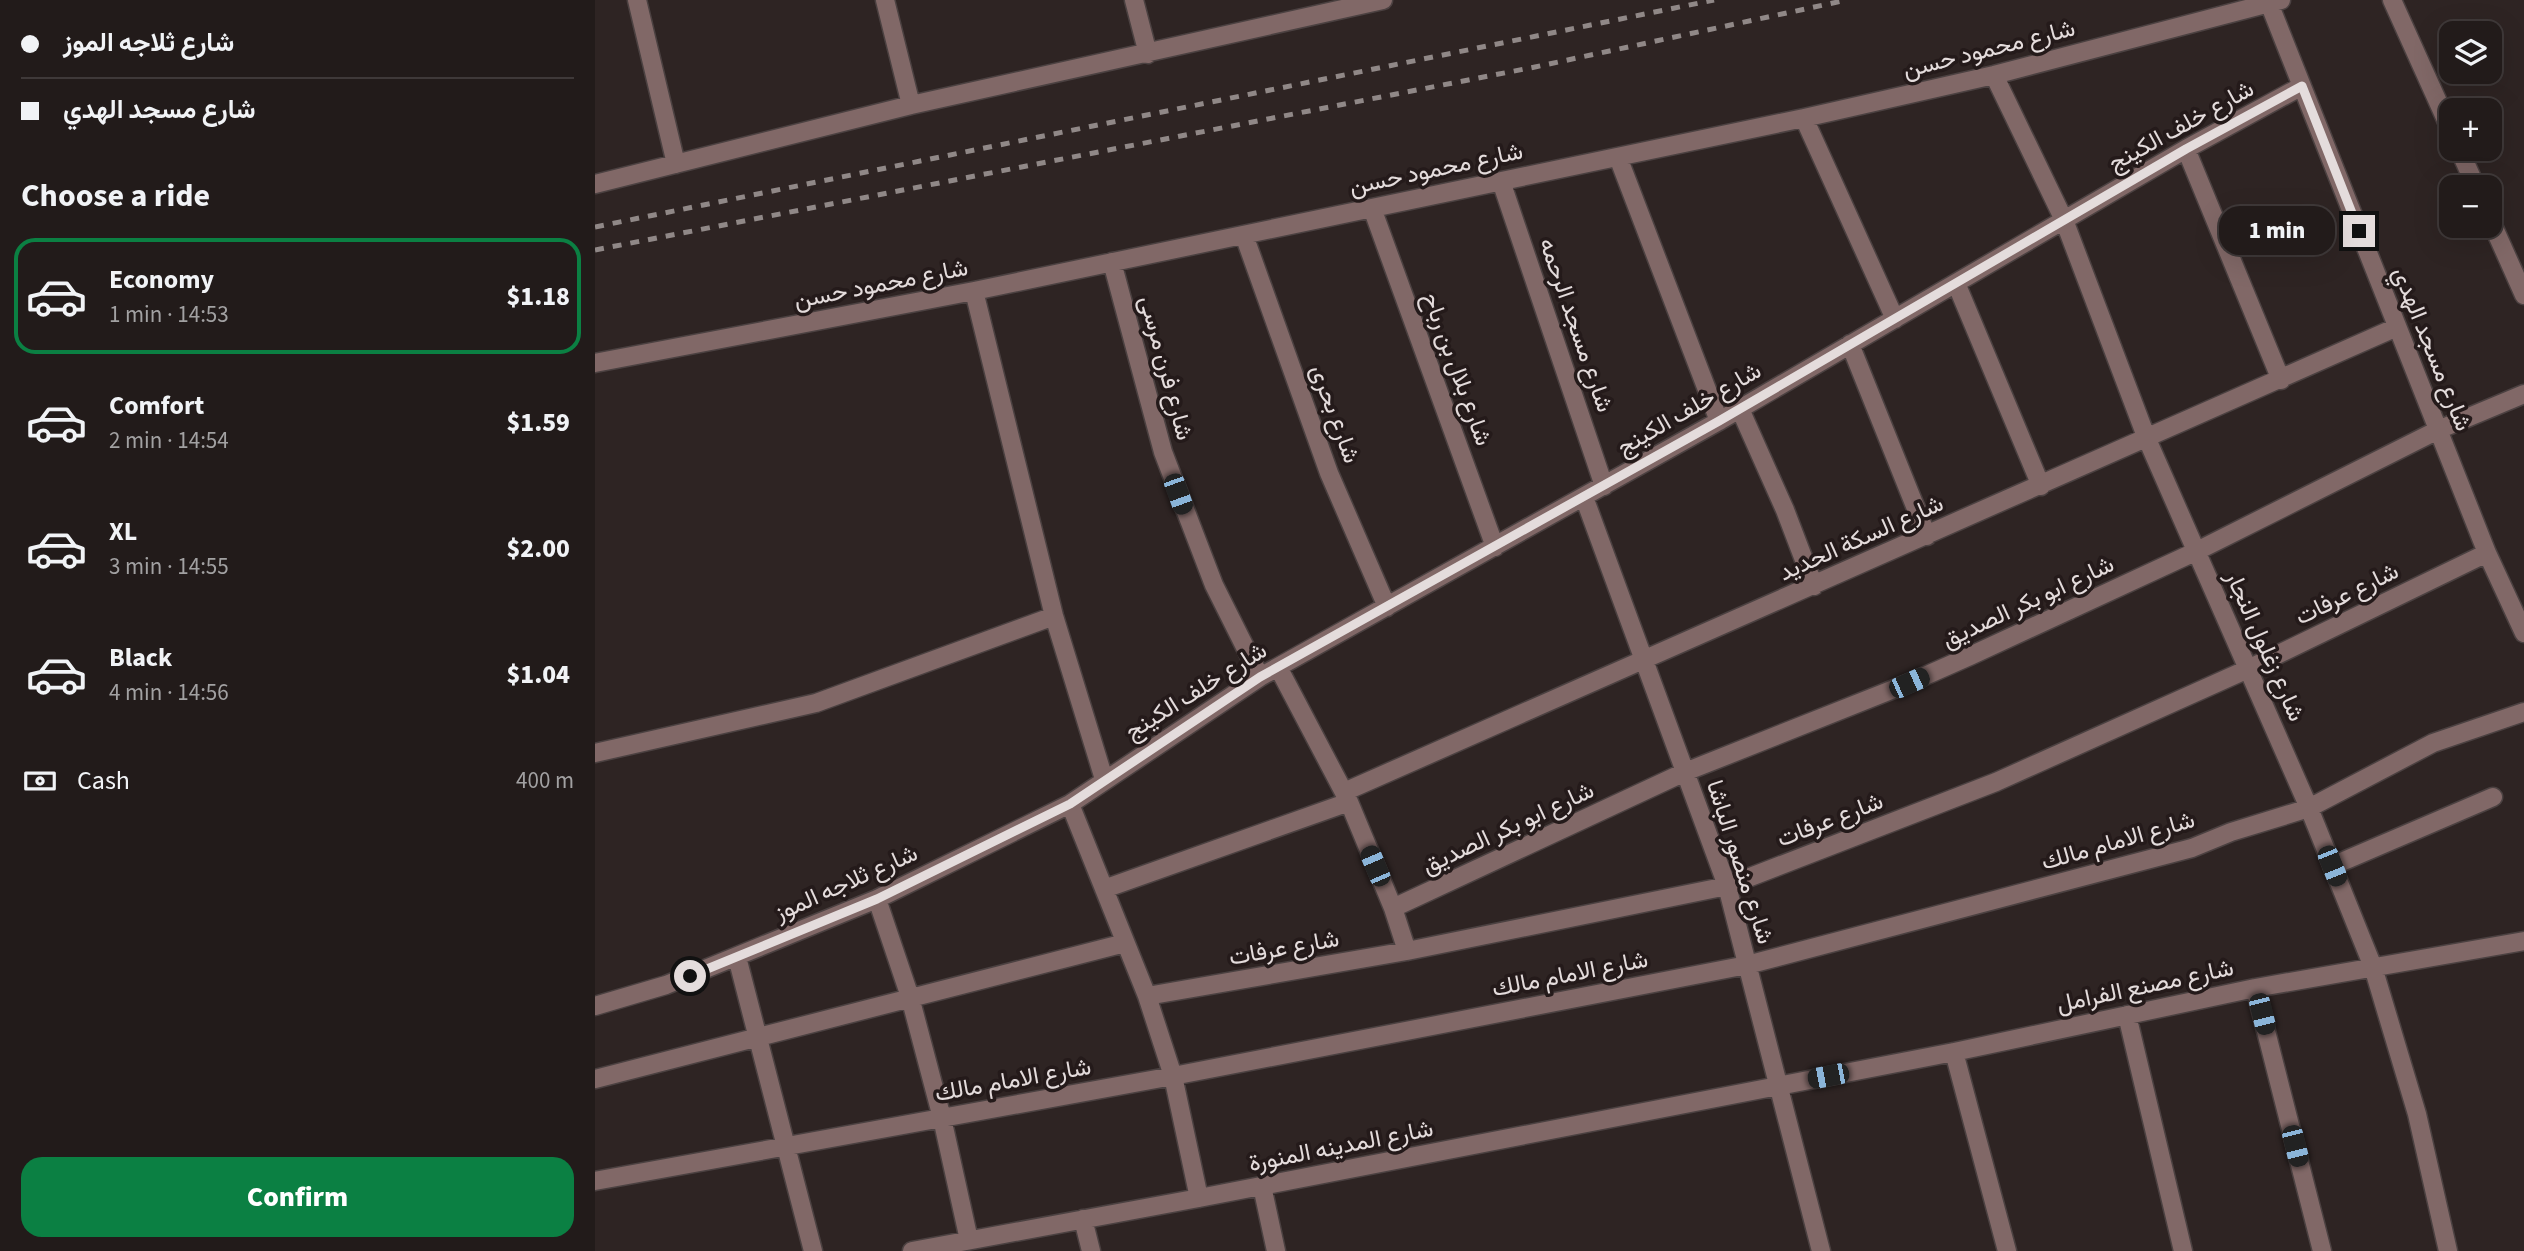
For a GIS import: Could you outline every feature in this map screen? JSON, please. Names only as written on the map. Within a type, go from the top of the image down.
[{"type":"street","points":[[637,0],[676,164]]},
{"type":"street","points":[[885,0],[911,105]]},
{"type":"street","points":[[1134,0],[1148,54]]},
{"type":"street","points":[[595,184],[911,105],[1148,54],[1314,8],[1383,0]]},
{"type":"street","points":[[2392,0],[2439,104]]},
{"type":"street","name":"شارع محمود حسن","points":[[595,363],[974,291],[1804,118],[1994,75],[2275,2]]},
{"type":"street","name":"شارع مسجد الهدي","points":[[2275,2],[2302,86],[2397,327],[2487,553],[2524,633]]},
{"type":"street","name":"شارع زغلول النجار","points":[[1994,75],[2064,220],[2147,439],[2309,808],[2373,967],[2417,1114],[2448,1251]]},
{"type":"street","name":"شارع خلف الكينج","points":[[1104,779],[1260,677],[1719,421],[2186,149],[2302,86]]},
{"type":"street","points":[[1804,118],[1895,319]]},
{"type":"street","points":[[2186,149],[2281,380]]},
{"type":"street","points":[[1618,157],[1719,421]]},
{"type":"street","name":"شارع مسجد الرحمه","points":[[1501,181],[1604,486]]},
{"type":"street","name":"شارع بلال بن رباح","points":[[1372,208],[1495,547]]},
{"type":"street","name":"شارع بحرى","points":[[1244,235],[1329,473],[1387,607]]},
{"type":"street","points":[[2498,238],[2524,295]]},
{"type":"street","name":"شارع فرن مرسى","points":[[1112,262],[1163,452],[1214,585],[1260,677]]},
{"type":"street","points":[[1956,283],[2041,486]]},
{"type":"street","points":[[974,291],[1054,616],[1104,779]]},
{"type":"street","name":"شارع السكة الحديد","points":[[1104,889],[1346,797],[1645,660],[2397,327]]},
{"type":"street","points":[[1850,344],[1927,536]]},
{"type":"street","name":"شارع ابو بكر الصديق","points":[[1393,908],[1685,772],[1909,683],[2197,551],[2438,430],[2524,394]]},
{"type":"street","points":[[1740,409],[1785,510],[1814,586]]},
{"type":"street","name":"شارع منصور الباشا","points":[[1584,497],[1727,886],[1821,1251]]},
{"type":"street","name":"شارع عرفات","points":[[1147,996],[1407,951],[1727,886],[1996,782],[2248,669],[2487,553]]},
{"type":"street","points":[[595,753],[816,702],[1054,616]]},
{"type":"street","points":[[1278,667],[1346,797],[1393,908],[1407,951]]},
{"type":"street","name":"شارع الامام مالك","points":[[595,1181],[1173,1076],[1747,965],[2192,848],[2231,832],[2309,808],[2433,743],[2524,712]]},
{"type":"street","name":"شارع ثلاجه الموز","points":[[595,1006],[655,989],[877,899],[1070,804],[1104,779]]},
{"type":"street","points":[[2332,866],[2493,797]]},
{"type":"street","points":[[1070,804],[1147,996],[1173,1076],[1199,1198]]},
{"type":"street","points":[[877,899],[910,998],[942,1118],[969,1240]]},
{"type":"street","name":"شارع مصنع الفرامل","points":[[1778,1085],[1954,1052],[2255,988],[2524,941]]},
{"type":"street","points":[[595,1079],[1125,943]]},
{"type":"street","points":[[737,957],[813,1251]]},
{"type":"street","points":[[2255,988],[2322,1251]]},
{"type":"street","points":[[2127,1015],[2183,1251]]},
{"type":"street","points":[[1954,1052],[2007,1251]]},
{"type":"street","name":"شارع المدينه المنورة","points":[[912,1251],[1778,1085]]},
{"type":"street","points":[[1262,1186],[1276,1251]]},
{"type":"street","points":[[1083,1219],[1091,1251]]},
{"type":"railway","points":[[595,227],[1714,0]]},
{"type":"railway","points":[[595,250],[1535,67],[1847,0]]},
{"type":"route","points":[[690,976],[877,899],[1070,804],[1260,677],[1719,421],[2186,149],[2302,86],[2359,231]]}]
